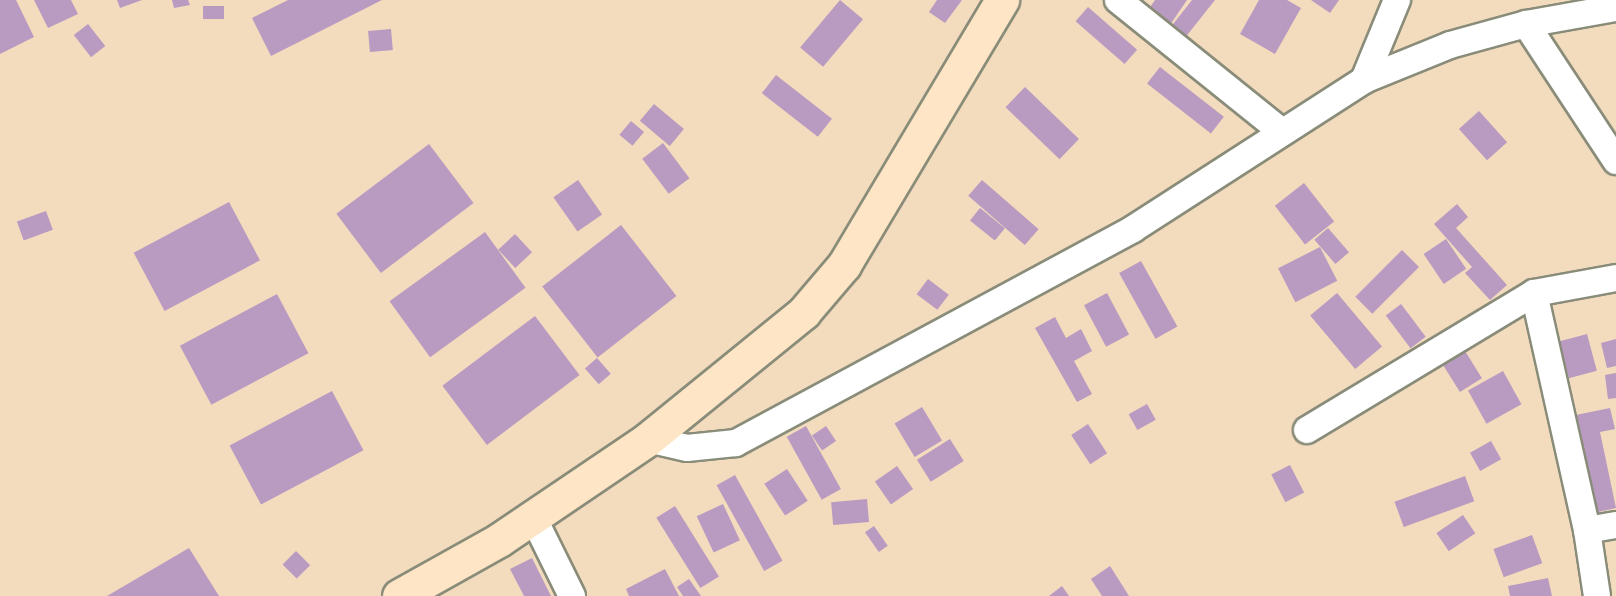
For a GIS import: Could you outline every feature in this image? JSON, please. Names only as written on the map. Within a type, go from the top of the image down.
[{"type":"street","points":[[399,596],[533,517],[648,439],[804,312],[844,265],[1002,0]]},
{"type":"street","points":[[1118,0],[1281,131]]},
{"type":"street","points":[[1364,80],[1397,0]]},
{"type":"street","points":[[648,439],[687,448],[736,443],[1133,228],[1281,131],[1364,80],[1450,45],[1526,24],[1616,8]]},
{"type":"street","points":[[1526,24],[1616,161]]},
{"type":"street","points":[[1307,430],[1534,293],[1616,278]]},
{"type":"street","points":[[1534,293],[1587,530],[1597,596]]},
{"type":"street","points":[[533,517],[572,596]]},
{"type":"street","points":[[1587,530],[1616,525]]},
{"type":"building","points":[[0,0],[16,0],[34,37],[0,54]]},
{"type":"building","points":[[34,0],[71,0],[78,14],[48,28]]},
{"type":"building","points":[[117,0],[142,0],[120,8]]},
{"type":"building","points":[[172,0],[188,0],[190,5],[174,8]]},
{"type":"building","points":[[288,0],[382,0],[271,56],[252,18]]},
{"type":"building","points":[[840,0],[863,19],[823,67],[800,47]]},
{"type":"building","points":[[937,0],[962,0],[945,23],[929,12]]},
{"type":"building","points":[[1155,0],[1187,0],[1170,25],[1148,10]]},
{"type":"building","points":[[1192,0],[1215,0],[1184,39],[1170,28]]},
{"type":"building","points":[[1259,0],[1287,0],[1301,8],[1275,54],[1240,34]]},
{"type":"building","points":[[1311,0],[1339,0],[1330,13]]},
{"type":"building","points":[[203,6],[224,6],[224,19],[203,19]]},
{"type":"building","points":[[1088,7],[1137,50],[1125,64],[1076,21]]},
{"type":"building","points":[[88,24],[105,46],[91,57],[74,35]]},
{"type":"building","points":[[391,29],[393,50],[370,52],[368,31]]},
{"type":"building","points":[[1160,67],[1224,117],[1211,133],[1147,84]]},
{"type":"building","points":[[776,75],[832,119],[818,137],[762,93]]},
{"type":"building","points":[[1025,87],[1079,139],[1060,159],[1006,107]]},
{"type":"building","points":[[654,104],[684,129],[670,146],[640,121]]},
{"type":"building","points":[[1479,111],[1507,142],[1487,160],[1459,129]]},
{"type":"building","points":[[631,121],[644,132],[632,146],[619,135]]},
{"type":"building","points":[[663,143],[689,178],[669,194],[642,159]]},
{"type":"building","points":[[429,144],[474,203],[381,273],[336,214]]},
{"type":"building","points":[[578,180],[602,214],[578,232],[553,197]]},
{"type":"building","points":[[982,180],[1039,229],[1025,245],[968,196]]},
{"type":"building","points":[[1304,183],[1334,222],[1305,244],[1275,206]]},
{"type":"building","points":[[229,202],[260,260],[165,311],[134,253]]},
{"type":"building","points":[[1457,204],[1468,217],[1456,228],[1507,285],[1490,300],[1465,273],[1472,267],[1434,224]]},
{"type":"building","points":[[980,208],[1005,228],[995,241],[970,220]]},
{"type":"building","points":[[46,211],[53,230],[24,240],[17,222]]},
{"type":"building","points":[[621,225],[676,296],[598,357],[542,287]]},
{"type":"building","points":[[1328,228],[1349,252],[1335,264],[1314,240]]},
{"type":"building","points":[[485,232],[526,288],[430,357],[390,301]]},
{"type":"building","points":[[515,234],[532,252],[515,268],[498,250]]},
{"type":"building","points":[[1446,239],[1466,269],[1444,284],[1424,254]]},
{"type":"building","points":[[1320,247],[1337,281],[1295,302],[1278,268]]},
{"type":"building","points":[[1402,250],[1419,267],[1372,314],[1355,297]]},
{"type":"building","points":[[1141,261],[1177,327],[1155,339],[1119,273]]},
{"type":"building","points":[[928,279],[949,295],[937,310],[917,294]]},
{"type":"building","points":[[1107,293],[1129,334],[1106,347],[1084,305]]},
{"type":"building","points":[[1337,293],[1382,347],[1355,369],[1310,315]]},
{"type":"building","points":[[277,294],[308,353],[211,405],[180,346]]},
{"type":"building","points":[[1401,304],[1426,337],[1411,348],[1386,315]]},
{"type":"building","points":[[535,316],[580,375],[487,445],[442,386]]},
{"type":"building","points":[[1055,317],[1066,338],[1081,329],[1092,351],[1074,361],[1092,394],[1077,402],[1035,328]]},
{"type":"building","points":[[1587,334],[1597,371],[1569,378],[1559,342]]},
{"type":"building","points":[[1616,339],[1616,366],[1607,368],[1601,343]]},
{"type":"building","points":[[1465,351],[1482,378],[1460,392],[1443,365]]},
{"type":"building","points":[[597,358],[611,374],[599,384],[585,368]]},
{"type":"building","points":[[1503,371],[1521,404],[1486,424],[1468,390]]},
{"type":"building","points":[[1616,373],[1616,398],[1608,399],[1605,375]]},
{"type":"building","points":[[332,391],[363,450],[261,505],[230,445]]},
{"type":"building","points":[[1147,404],[1156,420],[1137,430],[1129,414]]},
{"type":"building","points":[[922,407],[942,440],[915,457],[895,423]]},
{"type":"building","points":[[1610,408],[1615,429],[1600,432],[1616,508],[1598,512],[1576,415]]},
{"type":"building","points":[[1088,424],[1107,453],[1090,464],[1071,435]]},
{"type":"building","points":[[806,426],[841,489],[822,500],[787,437]]},
{"type":"building","points":[[826,426],[836,441],[822,450],[812,436]]},
{"type":"building","points":[[950,439],[964,461],[931,482],[917,460]]},
{"type":"building","points":[[1491,441],[1501,459],[1480,471],[1470,453]]},
{"type":"building","points":[[1290,465],[1304,493],[1285,502],[1271,475]]},
{"type":"building","points":[[897,466],[913,489],[891,504],[875,481]]},
{"type":"building","points":[[787,469],[808,501],[785,516],[764,484]]},
{"type":"building","points":[[735,475],[783,561],[764,571],[717,485]]},
{"type":"building","points":[[1465,476],[1474,501],[1404,527],[1395,502]]},
{"type":"building","points":[[867,499],[869,522],[833,525],[831,502]]},
{"type":"building","points":[[723,504],[740,540],[714,553],[697,516]]},
{"type":"building","points":[[675,506],[719,576],[700,588],[656,518]]},
{"type":"building","points":[[1463,515],[1475,533],[1449,551],[1436,533]]},
{"type":"building","points":[[874,526],[888,546],[879,552],[865,532]]},
{"type":"building","points":[[1532,535],[1542,563],[1504,577],[1493,549]]},
{"type":"building","points":[[189,548],[219,596],[107,596]]},
{"type":"building","points":[[296,551],[310,565],[297,579],[283,564]]},
{"type":"building","points":[[532,558],[551,596],[524,596],[510,569]]},
{"type":"building","points":[[1110,566],[1129,596],[1102,596],[1091,579]]},
{"type":"building","points":[[665,569],[679,596],[629,596],[626,589]]},
{"type":"building","points":[[1548,578],[1552,596],[1510,596],[1508,586]]},
{"type":"building","points":[[689,579],[701,596],[683,596],[677,587]]},
{"type":"building","points":[[1062,586],[1069,596],[1049,596]]}]
